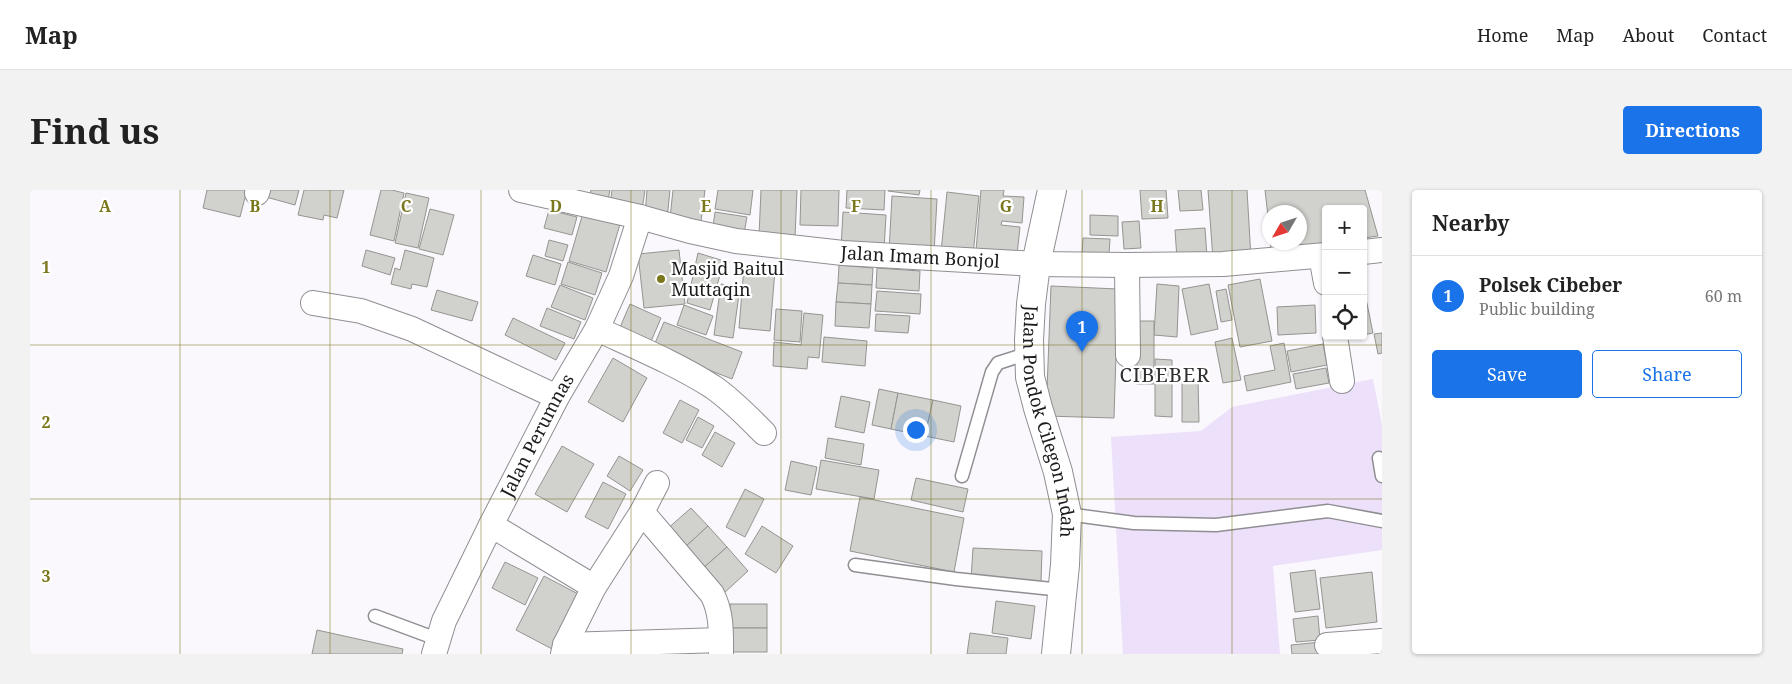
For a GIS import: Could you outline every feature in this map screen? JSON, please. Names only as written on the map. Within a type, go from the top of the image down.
[{"type":"street","name":"Jalan Imam Bonjol","points":[[521,190],[640,217],[690,231],[736,240],[844,253],[1036,264],[1127,265],[1223,264],[1322,255]]},
{"type":"street","name":"Jalan Pondok Cilegon Indah","points":[[1052,190],[1036,264],[1031,304],[1029,353],[1030,378],[1058,472],[1067,514],[1056,654]]},
{"type":"street","name":"Jalan Perumnas","points":[[436,647],[444,621],[491,525],[557,397],[597,329],[621,276],[640,217]]},
{"type":"street","points":[[1367,252],[1382,250]]},
{"type":"street","points":[[1127,265],[1128,355]]},
{"type":"street","points":[[313,303],[361,310],[412,329],[557,397]]},
{"type":"street","points":[[597,329],[680,368],[715,388],[739,408],[764,433]]},
{"type":"street","points":[[1336,340],[1342,381]]},
{"type":"street","points":[[642,512],[712,594],[718,605],[720,616],[721,647],[564,650],[594,588],[642,512],[657,483]]},
{"type":"street","points":[[491,525],[594,588]]},
{"type":"street","points":[[1327,645],[1382,641]]},
{"type":"lane","points":[[962,476],[992,372],[998,363],[1029,353]]},
{"type":"lane","points":[[1379,458],[1382,476]]},
{"type":"lane","points":[[1067,514],[1134,523],[1216,525],[1328,511],[1382,522]]},
{"type":"lane","points":[[855,565],[956,579],[1062,590]]},
{"type":"lane","points":[[375,616],[436,647]]},
{"type":"shaded area","points":[[1373,379],[1382,425],[1382,550],[1273,566],[1280,654],[1123,654],[1111,437],[1201,431],[1232,407]]},
{"type":"building","points":[[207,190],[247,190],[240,217],[203,208]]},
{"type":"building","points":[[268,190],[299,190],[295,205],[266,197]]},
{"type":"building","points":[[304,190],[344,190],[337,218],[324,215],[323,220],[298,215]]},
{"type":"building","points":[[381,190],[404,193],[394,241],[370,235]]},
{"type":"building","points":[[591,190],[610,190],[607,204],[589,201]]},
{"type":"building","points":[[612,190],[645,190],[642,210],[610,205]]},
{"type":"building","points":[[647,190],[670,190],[667,219],[645,216]]},
{"type":"building","points":[[673,190],[705,190],[701,221],[670,218]]},
{"type":"building","points":[[718,190],[753,190],[750,215],[715,209]]},
{"type":"building","points":[[761,190],[797,190],[795,238],[759,236]]},
{"type":"building","points":[[801,190],[839,190],[838,226],[800,225]]},
{"type":"building","points":[[847,190],[885,190],[884,210],[846,208]]},
{"type":"building","points":[[888,190],[920,190],[919,195]]},
{"type":"building","points":[[981,190],[1004,190],[1003,196],[1024,197],[1022,223],[1002,221],[1001,225],[1020,227],[1017,255],[976,251]]},
{"type":"building","points":[[1140,190],[1166,190],[1168,218],[1142,219]]},
{"type":"building","points":[[1178,190],[1201,190],[1203,210],[1180,211]]},
{"type":"building","points":[[1208,190],[1247,190],[1251,258],[1213,260]]},
{"type":"building","points":[[1265,190],[1365,190],[1378,236],[1367,237],[1367,205],[1322,205],[1322,246],[1307,249],[1307,205],[1267,205]]},
{"type":"building","points":[[947,192],[979,196],[973,255],[941,252]]},
{"type":"building","points":[[406,193],[429,198],[418,248],[395,243]]},
{"type":"building","points":[[892,196],[937,199],[934,253],[889,251]]},
{"type":"building","points":[[430,209],[454,215],[443,255],[419,249]]},
{"type":"building","points":[[549,210],[577,217],[572,235],[544,228]]},
{"type":"building","points":[[715,212],[747,217],[743,239],[712,234]]},
{"type":"building","points":[[843,212],[886,215],[884,250],[841,248]]},
{"type":"building","points":[[583,213],[620,224],[606,272],[569,261]]},
{"type":"building","points":[[1090,215],[1118,216],[1118,236],[1090,235]]},
{"type":"building","points":[[1139,221],[1141,248],[1124,249],[1122,222]]},
{"type":"building","points":[[1205,228],[1207,257],[1177,259],[1175,230]]},
{"type":"building","points":[[1083,238],[1110,239],[1109,255],[1082,255]]},
{"type":"building","points":[[549,240],[568,245],[563,261],[545,256]]},
{"type":"building","points":[[366,250],[395,258],[390,275],[362,266]]},
{"type":"building","points":[[405,250],[434,258],[427,287],[412,284],[411,289],[391,284],[395,268],[400,270]]},
{"type":"building","name":"Masjid Baitul Muttaqin","points":[[679,250],[685,304],[644,308],[638,254]]},
{"type":"building","points":[[1271,250],[1299,250],[1272,255]]},
{"type":"building","points":[[698,253],[724,261],[710,310],[687,303]]},
{"type":"building","points":[[533,255],[561,264],[555,285],[526,276]]},
{"type":"building","points":[[568,262],[602,273],[595,295],[561,284]]},
{"type":"building","points":[[839,265],[873,268],[872,285],[838,283]]},
{"type":"building","points":[[744,267],[775,270],[770,331],[739,328]]},
{"type":"building","points":[[877,268],[920,271],[919,291],[876,288]]},
{"type":"building","points":[[1260,279],[1272,341],[1240,347],[1228,285]]},
{"type":"building","points":[[838,283],[872,285],[871,304],[836,302]]},
{"type":"building","points":[[721,284],[740,287],[733,338],[714,335]]},
{"type":"building","points":[[1157,284],[1179,286],[1177,337],[1154,335]]},
{"type":"building","points":[[1209,284],[1218,329],[1191,335],[1182,289]]},
{"type":"building","points":[[560,285],[593,298],[585,320],[551,307]]},
{"type":"building","points":[[1051,286],[1118,289],[1114,418],[1046,416]]},
{"type":"building","points":[[1226,289],[1232,320],[1221,322],[1216,291]]},
{"type":"building","points":[[437,290],[478,302],[472,321],[431,310]]},
{"type":"building","points":[[877,291],[921,294],[920,314],[875,311]]},
{"type":"building","points":[[836,302],[871,304],[869,328],[835,326]]},
{"type":"building","points":[[630,304],[661,318],[649,346],[618,332]]},
{"type":"building","points":[[1367,304],[1373,333],[1367,334]]},
{"type":"building","points":[[684,305],[713,316],[706,335],[677,325]]},
{"type":"building","points":[[1315,305],[1316,333],[1278,335],[1277,307]]},
{"type":"building","points":[[547,308],[581,322],[574,339],[540,326]]},
{"type":"building","points":[[776,309],[802,311],[800,342],[774,340]]},
{"type":"building","points":[[804,313],[823,315],[819,358],[808,357],[807,369],[773,366],[774,342],[801,345]]},
{"type":"building","points":[[876,314],[910,316],[908,333],[875,331]]},
{"type":"building","points":[[513,318],[565,343],[556,360],[505,335]]},
{"type":"building","points":[[1137,321],[1154,321],[1154,384],[1137,384]]},
{"type":"building","points":[[664,322],[742,352],[732,379],[653,348]]},
{"type":"building","points":[[1382,333],[1382,353],[1378,354],[1374,334]]},
{"type":"building","points":[[824,337],[867,341],[865,366],[822,362]]},
{"type":"building","points":[[1232,338],[1241,380],[1223,383],[1215,342]]},
{"type":"building","points":[[1284,343],[1291,382],[1247,391],[1244,376],[1275,370],[1270,346]]},
{"type":"building","points":[[1323,344],[1327,365],[1291,372],[1287,351]]},
{"type":"building","points":[[613,358],[647,378],[623,422],[588,402]]},
{"type":"building","points":[[1155,359],[1172,360],[1172,417],[1155,416]]},
{"type":"building","points":[[1326,368],[1329,383],[1296,389],[1293,374]]},
{"type":"building","points":[[1182,380],[1198,380],[1199,422],[1182,422]]},
{"type":"building","points":[[879,389],[898,393],[891,429],[872,425]]},
{"type":"building","points":[[898,393],[933,400],[925,436],[891,429]]},
{"type":"building","points":[[841,396],[870,402],[864,433],[835,427]]},
{"type":"building","points":[[680,400],[699,410],[682,443],[663,433]]},
{"type":"building","points":[[933,400],[961,406],[954,442],[925,436]]},
{"type":"building","points":[[698,417],[714,426],[702,448],[686,440]]},
{"type":"building","points":[[715,432],[735,443],[722,467],[702,455]]},
{"type":"building","points":[[828,438],[864,444],[861,465],[825,458]]},
{"type":"building","points":[[562,446],[594,464],[567,512],[535,494]]},
{"type":"building","points":[[619,456],[643,470],[630,491],[607,476]]},
{"type":"building","points":[[821,460],[879,470],[874,499],[816,489]]},
{"type":"building","points":[[791,461],[817,467],[811,495],[785,490]]},
{"type":"building","points":[[916,478],[968,489],[963,512],[911,500]]},
{"type":"building","points":[[603,482],[626,494],[608,529],[585,517]]},
{"type":"building","points":[[745,489],[764,499],[745,537],[726,527]]},
{"type":"building","points":[[860,497],[964,518],[954,572],[850,551]]},
{"type":"building","points":[[691,508],[708,526],[683,549],[666,530]]},
{"type":"building","points":[[708,526],[727,547],[701,570],[683,549]]},
{"type":"building","points":[[762,526],[793,546],[776,573],[745,554]]},
{"type":"building","points":[[727,547],[748,571],[723,594],[701,570]]},
{"type":"building","points":[[973,548],[1042,551],[1041,582],[971,579]]},
{"type":"building","points":[[505,562],[538,578],[525,605],[492,588]]},
{"type":"building","points":[[1315,570],[1320,609],[1295,612],[1290,573]]},
{"type":"building","points":[[1372,572],[1377,622],[1326,628],[1320,578]]},
{"type":"building","points":[[544,576],[582,596],[554,650],[516,630]]},
{"type":"building","points":[[996,601],[1035,606],[1031,639],[992,633]]},
{"type":"building","points":[[730,604],[767,604],[767,628],[730,628]]},
{"type":"building","points":[[1318,616],[1320,640],[1296,642],[1293,619]]},
{"type":"building","points":[[730,628],[767,628],[767,652],[730,652]]},
{"type":"building","points":[[317,630],[403,649],[402,654],[312,654]]},
{"type":"building","points":[[970,633],[1008,638],[1006,654],[967,654]]},
{"type":"building","points":[[1321,642],[1323,654],[1292,654],[1291,645]]},
{"type":"place","name":"Masjid Baitul Muttaqin","points":[[661,279]]},
{"type":"place","name":"Polsek Cibeber","points":[[1082,352]]},
{"type":"district","name":"CIBEBER","points":[[1165,375]]}]
